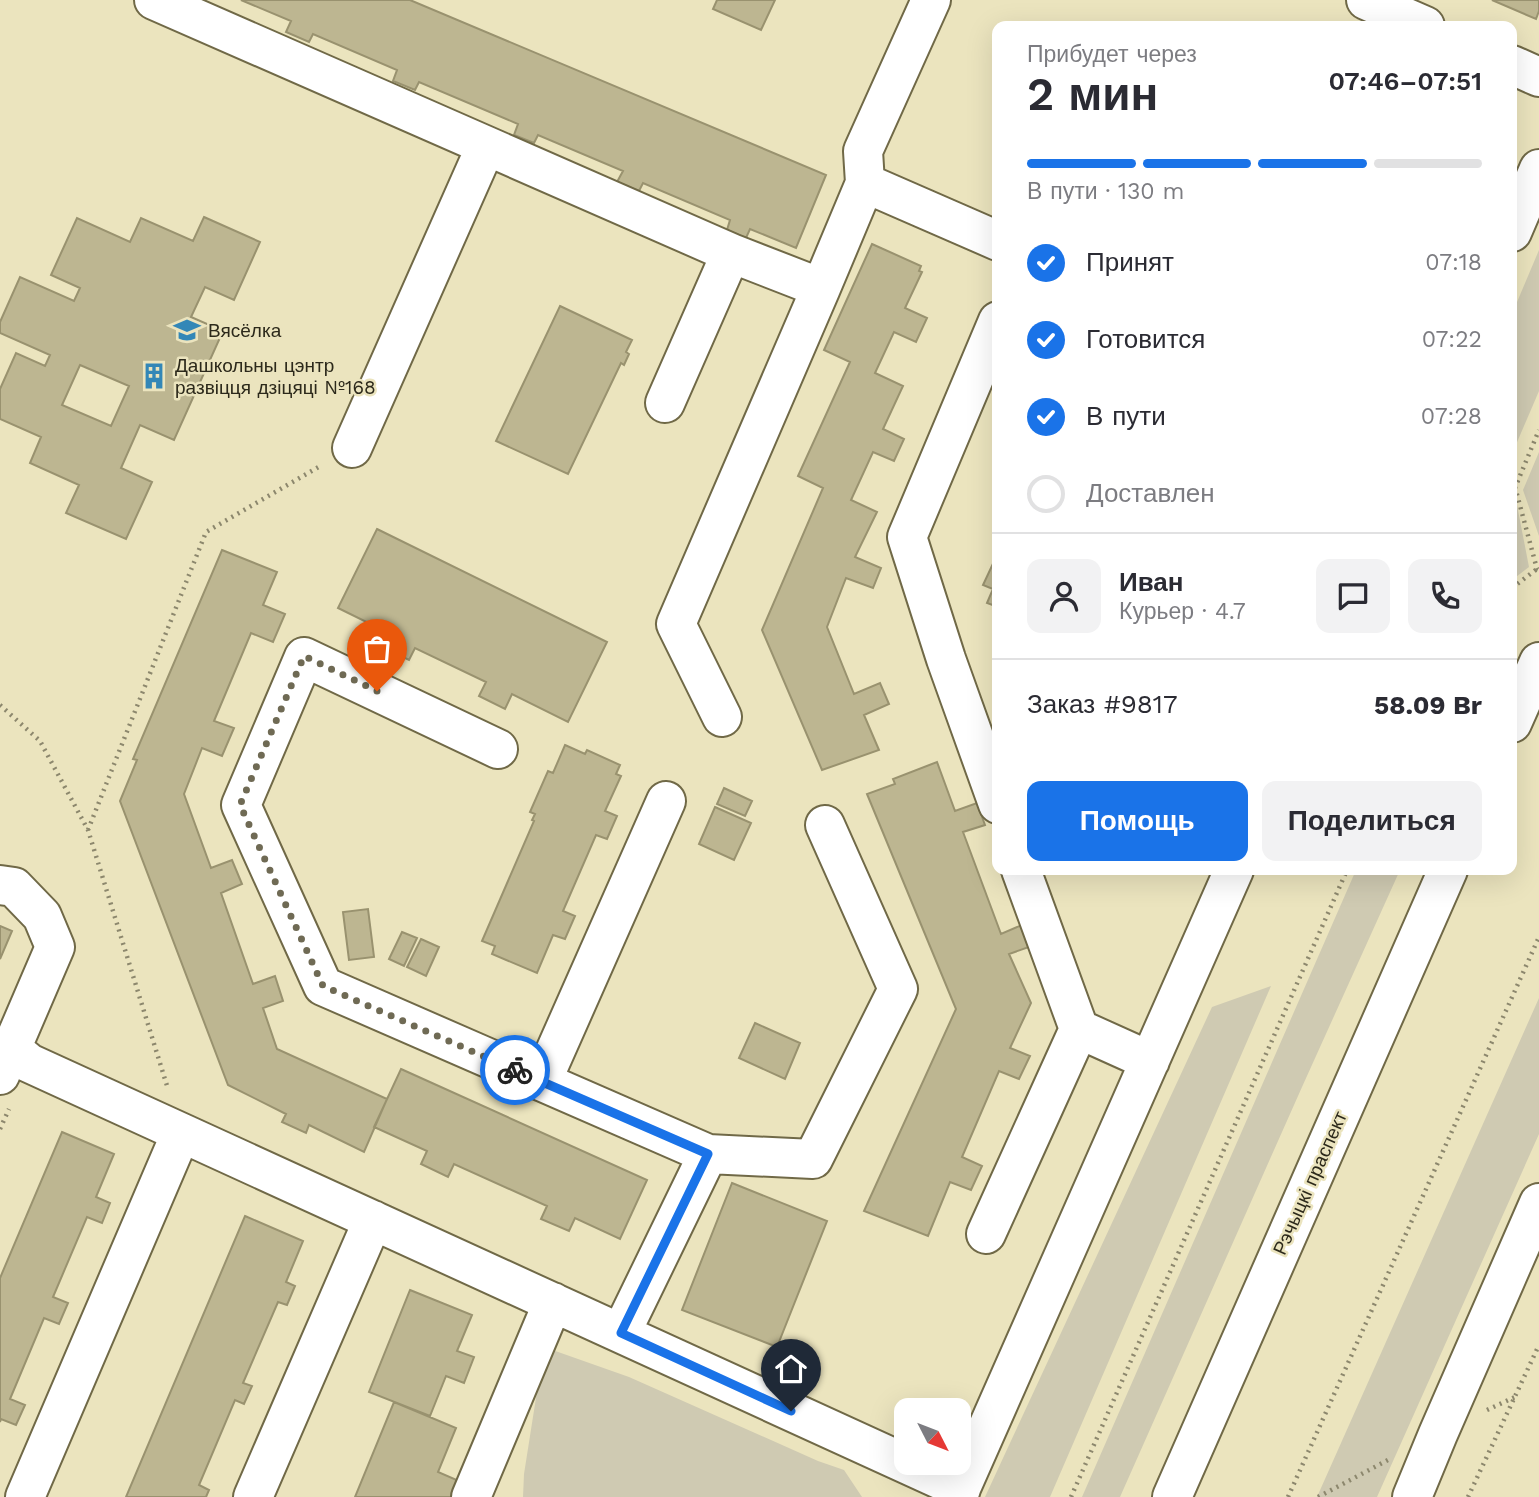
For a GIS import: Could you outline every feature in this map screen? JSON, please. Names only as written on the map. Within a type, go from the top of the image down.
[{"type":"main road","points":[[154,0],[731,253],[821,288]]},
{"type":"main road","points":[[722,718],[676,624],[865,183],[863,151],[931,0]]},
{"type":"main road","points":[[1366,0],[1414,21]]},
{"type":"main road","points":[[1517,67],[1539,76]]},
{"type":"main road","points":[[352,448],[486,146]]},
{"type":"main road","points":[[1517,220],[1539,169]]},
{"type":"main road","points":[[865,183],[992,238]]},
{"type":"main road","points":[[665,403],[731,253]]},
{"type":"main road","points":[[992,335],[907,537],[946,659],[992,787]]},
{"type":"main road","points":[[498,749],[304,656],[240,805],[323,986],[708,1154],[813,1159],[898,989],[825,825]]},
{"type":"main road","points":[[1517,712],[1539,662]]},
{"type":"main road","points":[[541,1081],[666,801]]},
{"type":"main road","points":[[986,1234],[1079,1029],[1023,875]]},
{"type":"main road","points":[[0,885],[14,887],[42,916],[55,947],[6,1062],[29,1063],[621,1333],[959,1493],[1232,875]]},
{"type":"main road","name":"Рэчыцкі праспект","points":[[1172,1497],[1446,875]]},
{"type":"main road","points":[[1079,1029],[1150,1061]]},
{"type":"main road","points":[[25,1497],[181,1133]]},
{"type":"main road","points":[[621,1333],[708,1154]]},
{"type":"main road","points":[[1412,1497],[1539,1203]]},
{"type":"main road","points":[[253,1497],[373,1220]]},
{"type":"main road","points":[[471,1497],[553,1303]]},
{"type":"path","points":[[1517,482],[1539,430]]},
{"type":"path","points":[[88,830],[206,532],[352,448]]},
{"type":"path","points":[[1517,494],[1538,569],[1517,584]]},
{"type":"path","points":[[0,705],[40,741],[88,830],[181,1133]]},
{"type":"path","points":[[1071,1497],[1345,875]]},
{"type":"path","points":[[1288,1497],[1539,937]]},
{"type":"path","points":[[1468,1497],[1539,1345]]},
{"type":"shaded area","points":[[1539,250],[1539,391],[1517,442],[1517,302]]},
{"type":"shaded area","points":[[1539,452],[1539,536],[1523,490]]},
{"type":"shaded area","points":[[1517,505],[1529,567],[1517,576]]},
{"type":"shaded area","points":[[1354,875],[1398,875],[1120,1497],[1082,1497]]},
{"type":"shaded area","points":[[1271,986],[1050,1497],[985,1497],[1212,1007]]},
{"type":"shaded area","points":[[1539,998],[1539,1134],[1377,1497],[1317,1497]]},
{"type":"shaded area","points":[[544,1347],[629,1377],[844,1470],[862,1497],[523,1497],[524,1474]]},
{"type":"building","points":[[241,0],[410,0],[826,175],[796,248],[750,229],[746,238],[727,230],[730,220],[643,183],[639,191],[617,182],[623,171],[538,135],[534,143],[514,135],[518,124],[419,82],[415,90],[393,81],[397,70],[313,34],[309,42],[286,32],[291,21]]},
{"type":"building","points":[[717,0],[775,0],[761,30],[713,9]]},
{"type":"building","points":[[1492,0],[1539,0],[1539,11],[1536,19]]},
{"type":"building","name":"Дашкольны цэнтр развіцця дзіцяці №168","points":[[204,217],[260,242],[234,300],[205,287],[191,317],[223,331],[174,440],[140,425],[121,468],[152,482],[126,539],[66,513],[79,485],[30,463],[41,437],[0,419],[0,389],[16,353],[45,366],[50,355],[0,333],[0,322],[20,277],[74,301],[80,288],[51,275],[77,218],[130,242],[141,218],[193,241]],"holes":[[[80,365],[129,386],[111,426],[62,405]]]},
{"type":"building","points":[[872,244],[921,266],[919,271],[922,272],[905,308],[927,318],[916,342],[894,332],[875,373],[903,386],[883,429],[904,439],[894,461],[873,452],[851,500],[877,512],[855,557],[881,568],[873,588],[846,578],[827,627],[854,694],[880,683],[889,704],[864,715],[879,750],[822,770],[762,630],[823,488],[798,476],[850,362],[824,350]]},
{"type":"building","points":[[560,306],[632,340],[624,365],[621,363],[568,474],[496,441]]},
{"type":"building","points":[[377,529],[607,642],[568,722],[512,694],[505,709],[479,696],[486,682],[415,648],[409,660],[384,648],[391,634],[338,608]]},
{"type":"building","points":[[222,550],[277,572],[263,605],[285,614],[273,642],[251,633],[214,721],[234,728],[222,756],[202,748],[184,794],[211,868],[232,860],[242,884],[221,893],[253,984],[275,976],[283,1001],[263,1008],[277,1049],[387,1099],[364,1152],[309,1125],[306,1133],[282,1122],[286,1114],[228,1085],[120,801],[137,760],[133,759]]},
{"type":"building","points":[[992,566],[992,589],[983,585]]},
{"type":"building","points":[[992,591],[992,605],[987,603]]},
{"type":"building","points":[[565,745],[585,754],[587,750],[620,765],[616,774],[621,776],[605,811],[617,816],[607,839],[596,835],[563,911],[575,916],[565,939],[553,935],[537,973],[492,954],[495,946],[482,941],[534,821],[532,820],[535,814],[530,812],[548,771],[553,773]]},
{"type":"building","points":[[937,762],[955,811],[977,803],[985,825],[963,832],[1001,934],[1024,924],[1032,946],[1009,954],[1031,1003],[1010,1048],[1030,1056],[1019,1079],[999,1071],[962,1157],[982,1166],[971,1190],[950,1182],[928,1236],[864,1211],[956,1009],[867,794],[895,784],[893,779]]},
{"type":"building","points":[[724,788],[752,801],[745,816],[717,804]]},
{"type":"building","points":[[715,807],[751,823],[734,860],[699,844]]},
{"type":"building","points":[[368,909],[374,957],[349,960],[343,912]]},
{"type":"building","points":[[0,926],[12,931],[0,959]]},
{"type":"building","points":[[402,932],[417,938],[404,966],[389,959]]},
{"type":"building","points":[[421,939],[439,947],[426,976],[407,967]]},
{"type":"building","points":[[755,1023],[800,1043],[785,1079],[739,1058]]},
{"type":"building","points":[[401,1069],[647,1180],[620,1239],[575,1218],[569,1231],[541,1219],[547,1206],[454,1164],[448,1177],[421,1164],[427,1151],[374,1127]]},
{"type":"building","points":[[62,1132],[114,1154],[96,1197],[110,1203],[102,1223],[87,1217],[53,1297],[68,1303],[59,1324],[44,1318],[10,1399],[25,1405],[16,1425],[1,1419],[0,1422],[0,1278]]},
{"type":"building","points":[[732,1183],[827,1221],[777,1347],[682,1310]]},
{"type":"building","points":[[245,1216],[303,1241],[286,1282],[295,1286],[287,1305],[278,1302],[243,1383],[252,1386],[244,1404],[235,1400],[199,1485],[209,1490],[206,1497],[126,1497]]},
{"type":"building","points":[[410,1290],[472,1315],[457,1351],[474,1357],[464,1383],[446,1376],[430,1416],[369,1392]]},
{"type":"building","points":[[394,1402],[456,1428],[438,1472],[459,1481],[453,1497],[355,1497]]},
{"type":"way so far","points":[[377,691],[304,656],[240,805],[323,986],[515,1070]]},
{"type":"place","name":"Вясёлка","points":[[187,330]]},
{"type":"place","name":"Дашкольны цэнтр развіцця дзіцяці №168","points":[[154,376]]},
{"type":"route","points":[[515,1070],[708,1154],[621,1333],[791,1411]]}]
